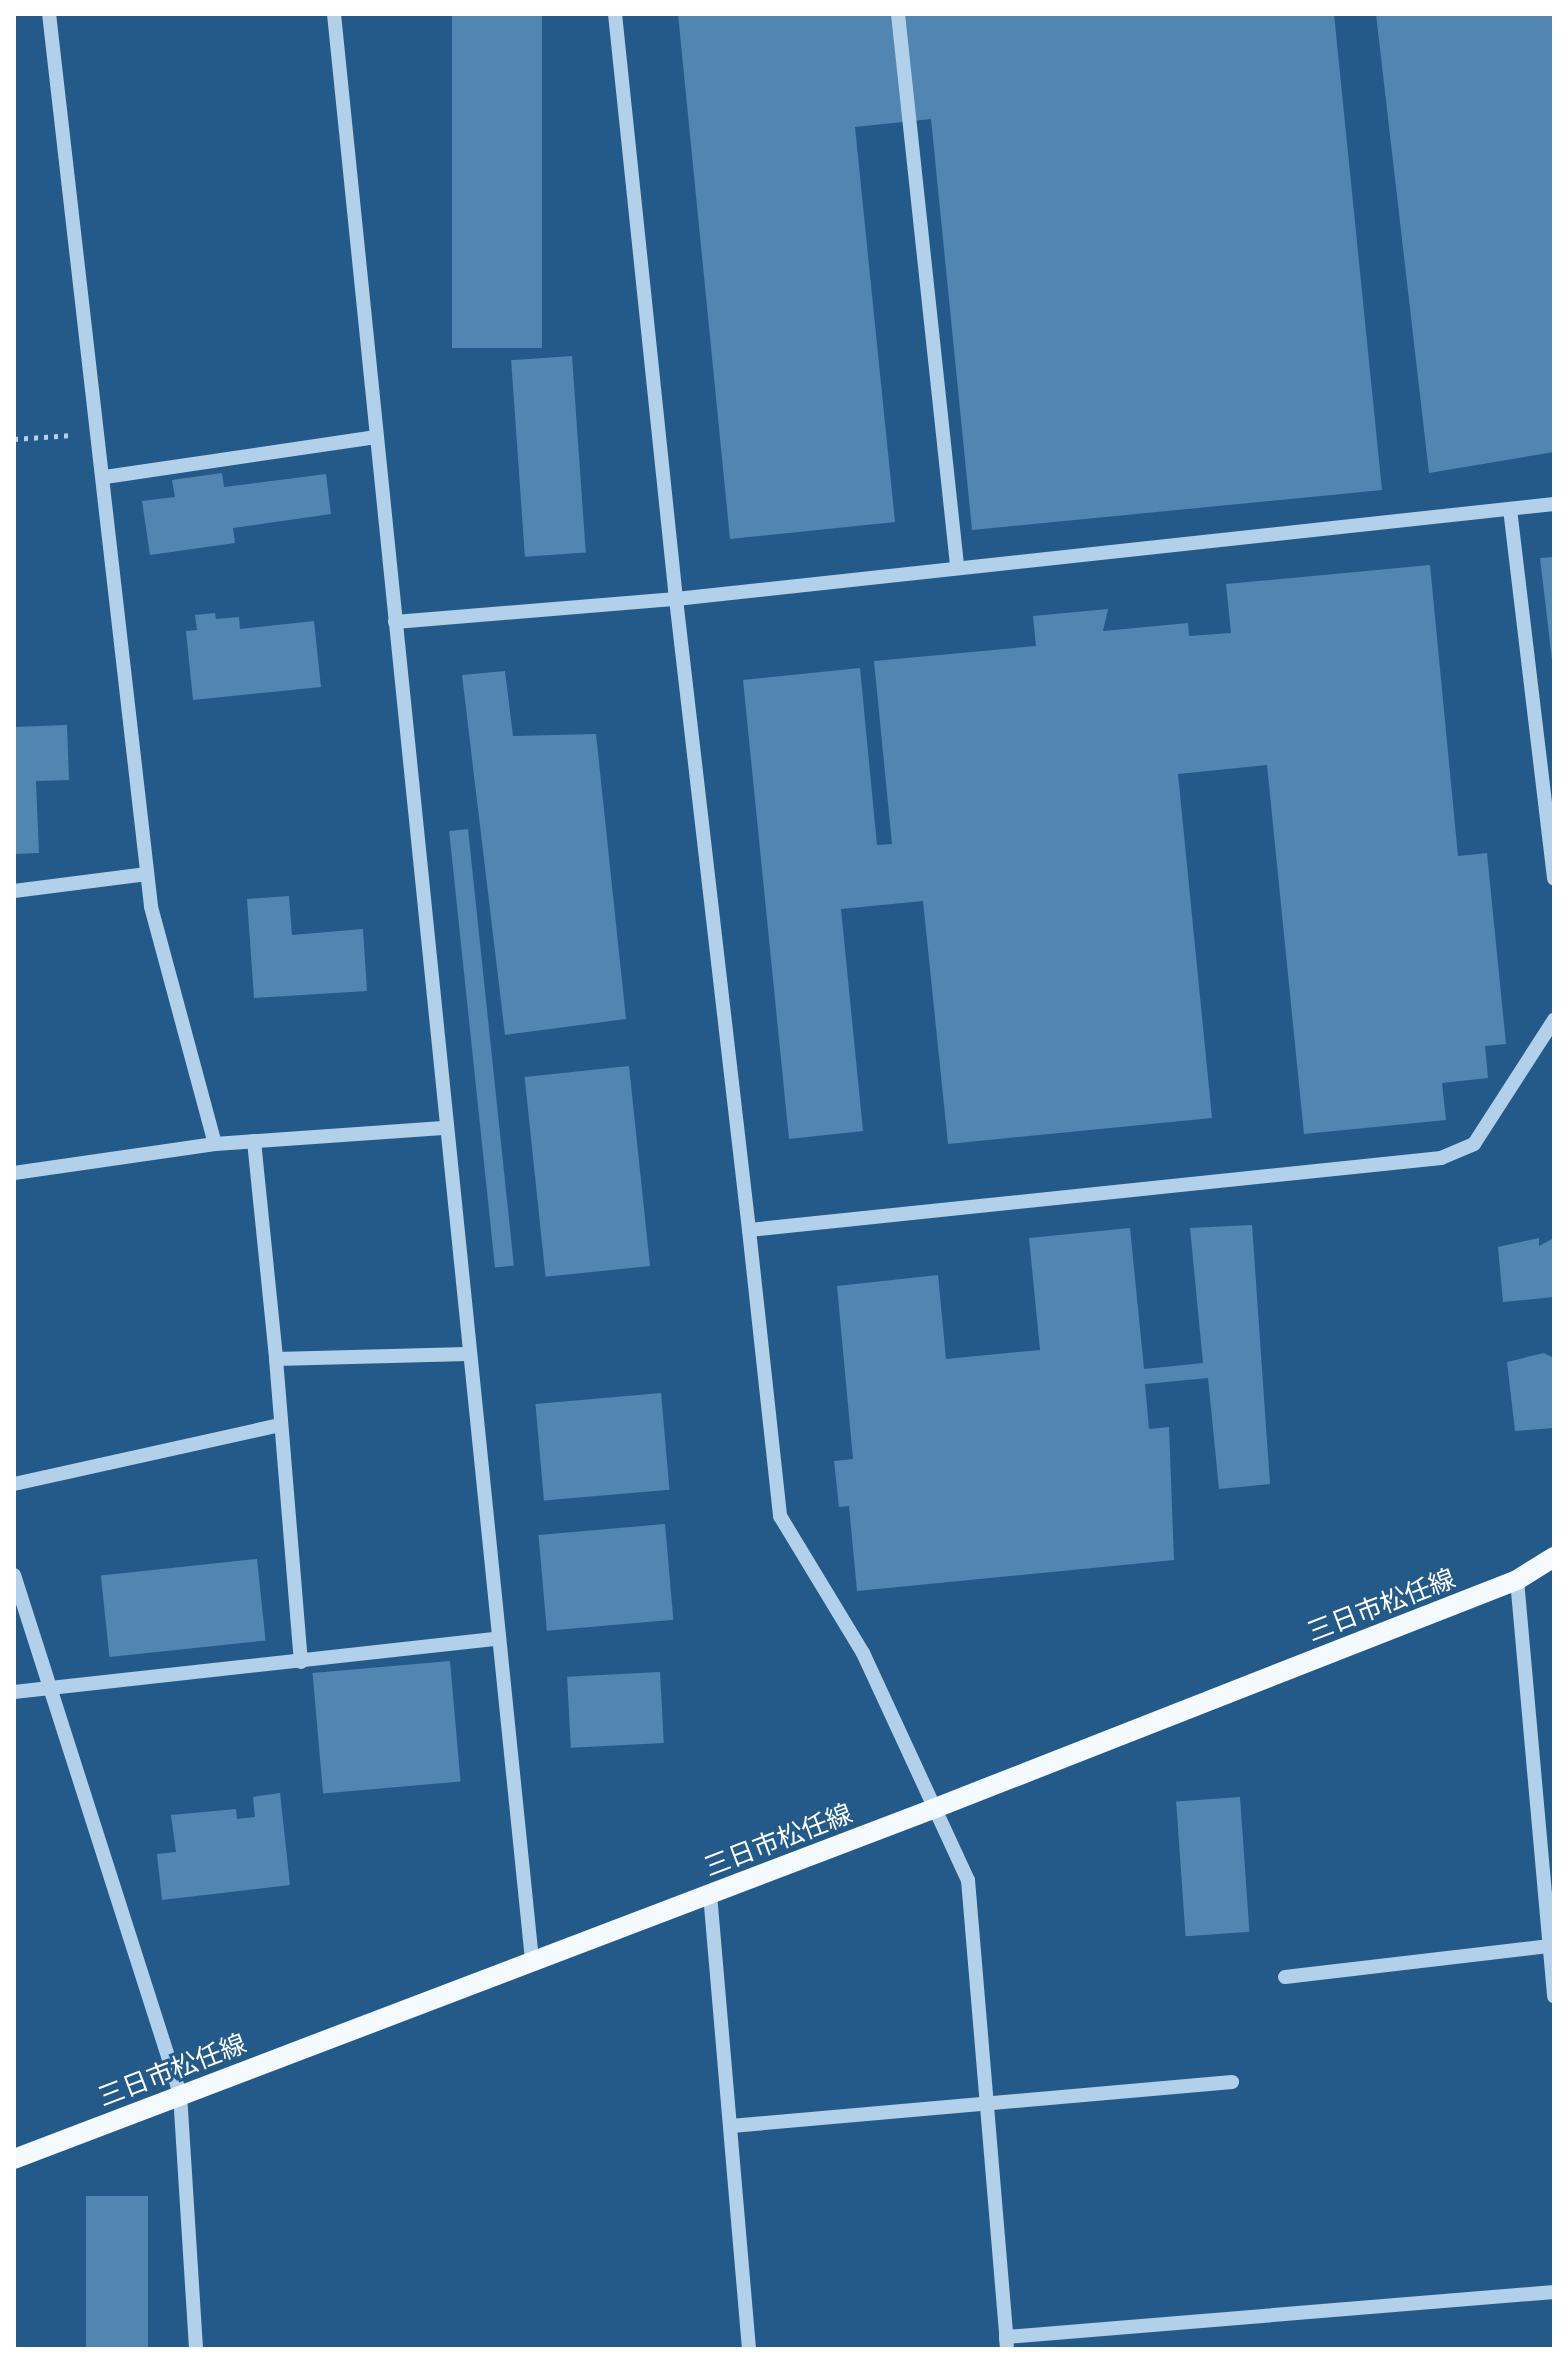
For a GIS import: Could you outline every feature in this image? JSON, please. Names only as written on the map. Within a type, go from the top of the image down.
[{"type":"main road","name":"三日市松任線","points":[[14,2159],[938,1807],[1517,1580],[1554,1557]]},
{"type":"street","points":[[49,14],[105,477],[147,874],[215,1144]]},
{"type":"street","points":[[334,14],[494,1639],[532,1961]]},
{"type":"street","points":[[615,14],[676,599],[780,1516],[863,1653],[938,1807],[968,1880],[1006,2343],[1554,2292]]},
{"type":"street","points":[[898,14],[957,565]]},
{"type":"street","points":[[105,477],[376,437]]},
{"type":"street","points":[[395,622],[676,599],[957,565],[1554,504]]},
{"type":"street","points":[[1510,509],[1554,878]]},
{"type":"street","points":[[14,891],[147,874]]},
{"type":"street","points":[[749,1230],[1441,1158],[1474,1144],[1554,1020]]},
{"type":"street","points":[[14,1173],[215,1144],[446,1128]]},
{"type":"street","points":[[254,1141],[301,1662]]},
{"type":"street","points":[[276,1359],[467,1354]]},
{"type":"street","points":[[14,1484],[281,1425]]},
{"type":"street","points":[[14,1575],[180,2094],[196,2349]]},
{"type":"street","points":[[1517,1580],[1554,1996]]},
{"type":"street","points":[[14,1692],[494,1639]]},
{"type":"street","points":[[710,1894],[749,2349]]},
{"type":"street","points":[[1285,1977],[1550,1946]]},
{"type":"street","points":[[731,2126],[1232,2082]]},
{"type":"path","points":[[14,439],[99,433]]},
{"type":"building","points":[[452,14],[542,14],[542,348],[452,348]]},
{"type":"building","points":[[678,14],[1334,14],[1382,490],[972,530],[931,119],[855,127],[895,522],[730,539]]},
{"type":"building","points":[[1376,14],[1554,14],[1554,452],[1429,473]]},
{"type":"building","points":[[572,356],[586,553],[525,557],[511,360]]},
{"type":"building","points":[[222,473],[224,487],[326,474],[331,514],[233,528],[235,543],[150,555],[142,501],[175,497],[172,480]]},
{"type":"building","points":[[1554,557],[1554,660],[1552,660],[1540,558]]},
{"type":"building","points":[[1430,565],[1458,856],[1487,853],[1506,1044],[1485,1046],[1488,1078],[1442,1083],[1446,1120],[1304,1134],[1267,765],[1178,774],[1212,1118],[948,1144],[923,901],[841,909],[863,1131],[789,1139],[743,680],[860,668],[877,845],[892,844],[874,661],[1036,646],[1033,616],[1108,609],[1103,631],[1188,623],[1189,636],[1231,633],[1226,584]]},
{"type":"building","points":[[215,613],[216,619],[239,617],[240,629],[314,621],[321,687],[193,700],[186,631],[197,630],[195,615]]},
{"type":"building","points":[[505,671],[513,736],[596,734],[626,1019],[505,1035],[462,675]]},
{"type":"building","points":[[67,725],[69,780],[36,781],[39,853],[14,854],[14,727]]},
{"type":"building","points":[[468,829],[514,1266],[495,1268],[449,831]]},
{"type":"building","points":[[289,896],[292,935],[363,929],[367,991],[254,998],[247,899]]},
{"type":"building","points":[[629,1066],[650,1266],[546,1277],[525,1077]]},
{"type":"building","points":[[1252,1225],[1270,1484],[1219,1489],[1208,1378],[1145,1384],[1149,1429],[1169,1427],[1174,1560],[857,1591],[849,1506],[839,1507],[834,1461],[853,1459],[837,1286],[938,1275],[946,1359],[1040,1350],[1029,1238],[1130,1228],[1144,1369],[1203,1363],[1190,1228]]},
{"type":"building","points":[[1539,1238],[1539,1246],[1554,1238],[1554,1297],[1503,1302],[1498,1247]]},
{"type":"building","points":[[1544,1353],[1554,1358],[1554,1428],[1515,1431],[1507,1362]]},
{"type":"building","points":[[661,1393],[669,1490],[544,1501],[535,1404]]},
{"type":"building","points":[[665,1524],[673,1620],[547,1631],[538,1535]]},
{"type":"building","points":[[257,1559],[266,1641],[109,1657],[101,1575]]},
{"type":"building","points":[[450,1661],[461,1782],[323,1794],[313,1673]]},
{"type":"building","points":[[660,1672],[664,1743],[571,1748],[567,1677]]},
{"type":"building","points":[[280,1793],[290,1885],[162,1900],[157,1854],[176,1852],[171,1815],[236,1809],[237,1819],[255,1817],[253,1797]]},
{"type":"building","points":[[1240,1797],[1249,1932],[1186,1936],[1176,1801]]},
{"type":"building","points":[[86,2196],[148,2196],[148,2349],[86,2349]]}]
